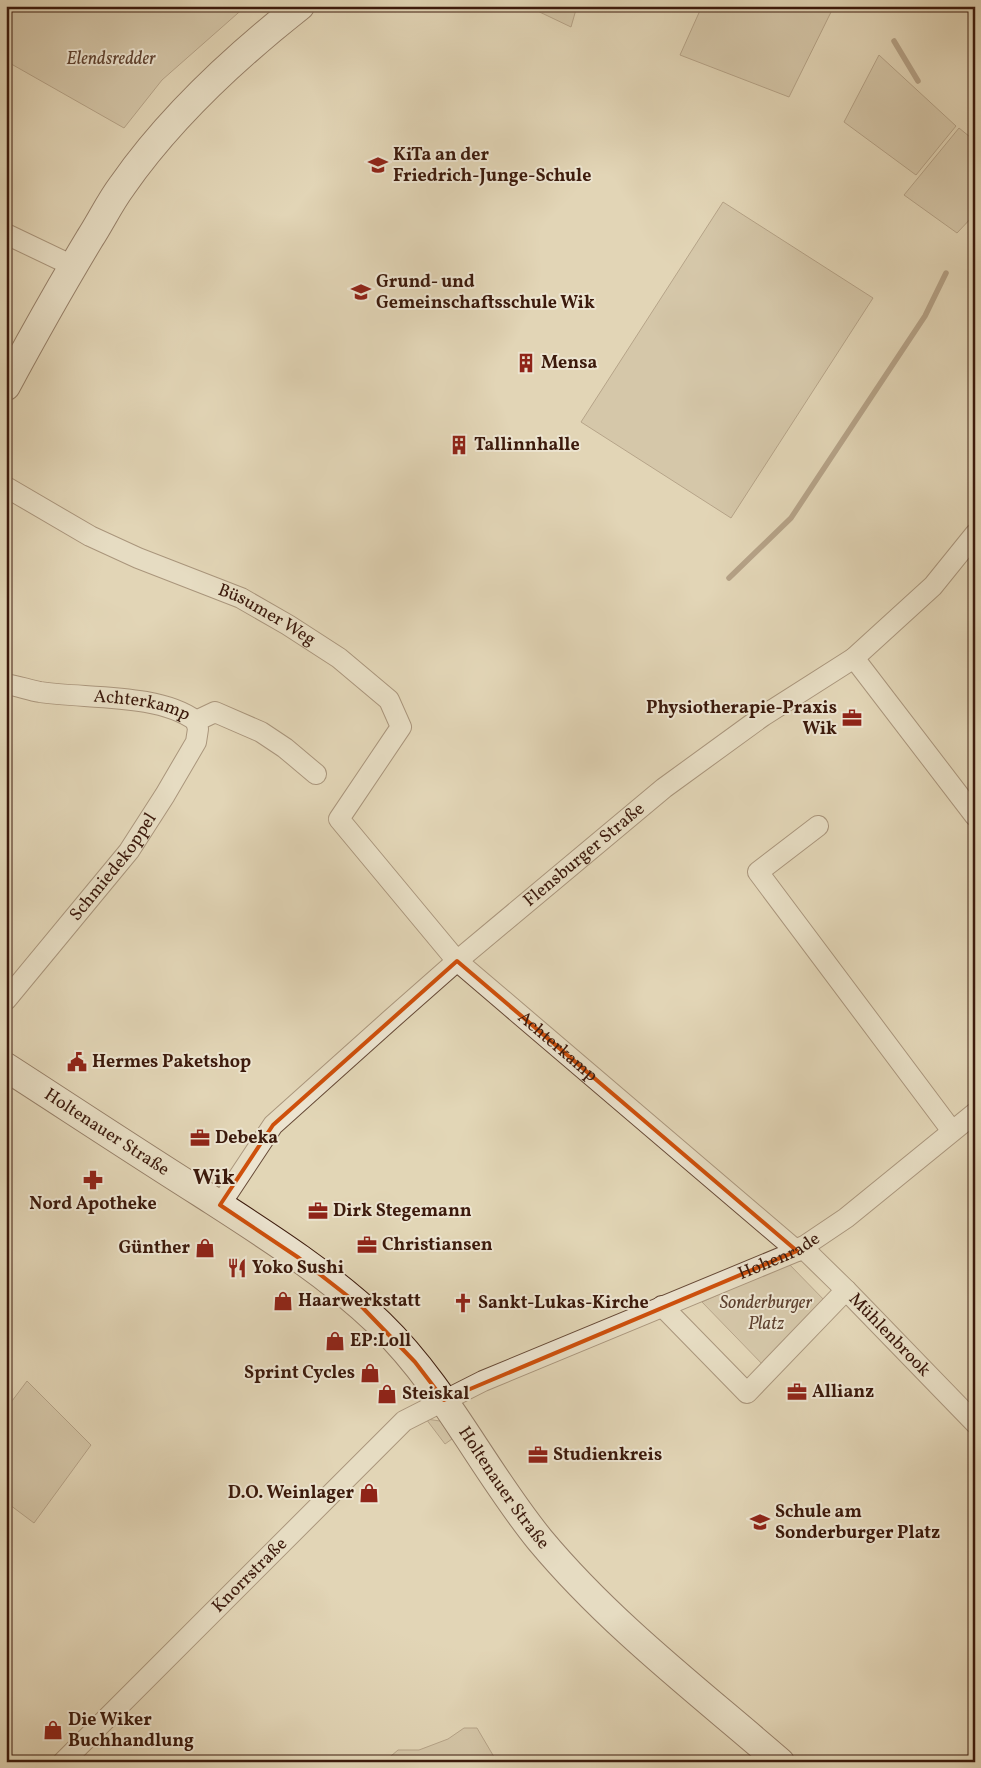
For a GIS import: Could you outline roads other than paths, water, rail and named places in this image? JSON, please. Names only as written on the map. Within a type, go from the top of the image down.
[{"type":"street","points":[[6,386],[73,266],[121,187],[159,138],[192,102],[249,49],[300,6]]},
{"type":"street","points":[[6,234],[73,266]]},
{"type":"street","name":"Büsumer Weg","points":[[6,487],[90,536],[138,558],[241,598],[288,625],[339,658],[389,700],[401,727],[340,819]]},
{"type":"street","name":"Flensburger Straße","points":[[220,1205],[272,1125],[457,961],[664,788],[763,716],[854,658],[933,586],[975,534]]},
{"type":"street","points":[[854,658],[975,816]]},
{"type":"street","name":"Achterkamp","points":[[6,684],[40,692],[150,703],[186,714],[196,721],[216,712],[261,732],[285,748],[316,774]]},
{"type":"street","name":"Schmiedekoppel","points":[[6,1000],[129,851],[165,796],[196,742],[198,729],[196,721]]},
{"type":"street","name":"Achterkamp","points":[[340,819],[457,961],[800,1249]]},
{"type":"street","points":[[818,826],[758,872],[952,1131]]},
{"type":"street","name":"Holtenauer Straße","points":[[6,1067],[299,1258],[363,1308],[394,1338],[415,1362],[444,1400],[519,1512],[561,1564],[656,1656],[780,1762]]},
{"type":"street","name":"Hohenrade","points":[[444,1400],[492,1378],[800,1249],[846,1218],[975,1114]]},
{"type":"street","name":"Mühlenbrook","points":[[800,1249],[846,1290],[975,1423]]},
{"type":"street","points":[[662,1306],[747,1392],[846,1290]]},
{"type":"street","name":"Knorrstraße","points":[[63,1762],[404,1421],[444,1400]]},
{"type":"waterway","points":[[894,41],[918,81]]},
{"type":"waterway","points":[[729,578],[791,518],[925,316],[946,273]]},
{"type":"place","name":"KiTa an der Friedrich-Junge-Schule","points":[[378,165]]},
{"type":"place","name":"Grund- und Gemeinschaftsschule Wik","points":[[361,292]]},
{"type":"place","name":"Mensa","points":[[526,363]]},
{"type":"place","name":"Tallinnhalle","points":[[459,445]]},
{"type":"place","name":"Physiotherapie-Praxis Wik","points":[[852,718]]},
{"type":"place","name":"Hermes Paketshop","points":[[77,1062]]},
{"type":"place","name":"Debeka","points":[[200,1138]]},
{"type":"place","name":"Nord Apotheke","points":[[93,1180]]},
{"type":"place","name":"Dirk Stegemann","points":[[318,1211]]},
{"type":"place","name":"Christiansen","points":[[367,1245]]},
{"type":"place","name":"Günther","points":[[205,1248]]},
{"type":"place","name":"Yoko Sushi","points":[[237,1268]]},
{"type":"place","name":"Haarwerkstatt","points":[[283,1301]]},
{"type":"place","name":"Sankt-Lukas-Kirche","points":[[463,1303]]},
{"type":"place","name":"EP:Loll","points":[[335,1341]]},
{"type":"place","name":"Sprint Cycles","points":[[370,1373]]},
{"type":"place","name":"Allianz","points":[[797,1392]]},
{"type":"place","name":"Steiskal","points":[[387,1394]]},
{"type":"place","name":"Studienkreis","points":[[538,1455]]},
{"type":"place","name":"D.O. Weinlager","points":[[369,1493]]},
{"type":"place","name":"Schule am Sonderburger Platz","points":[[760,1522]]},
{"type":"place","name":"Die Wiker Buchhandlung","points":[[53,1730]]},
{"type":"district","name":"Wik","points":[[214,1178]]},
{"type":"park label","name":"Elendsredder","points":[[111,59]]},
{"type":"park label","name":"Sonderburger Platz","points":[[766,1314]]}]
